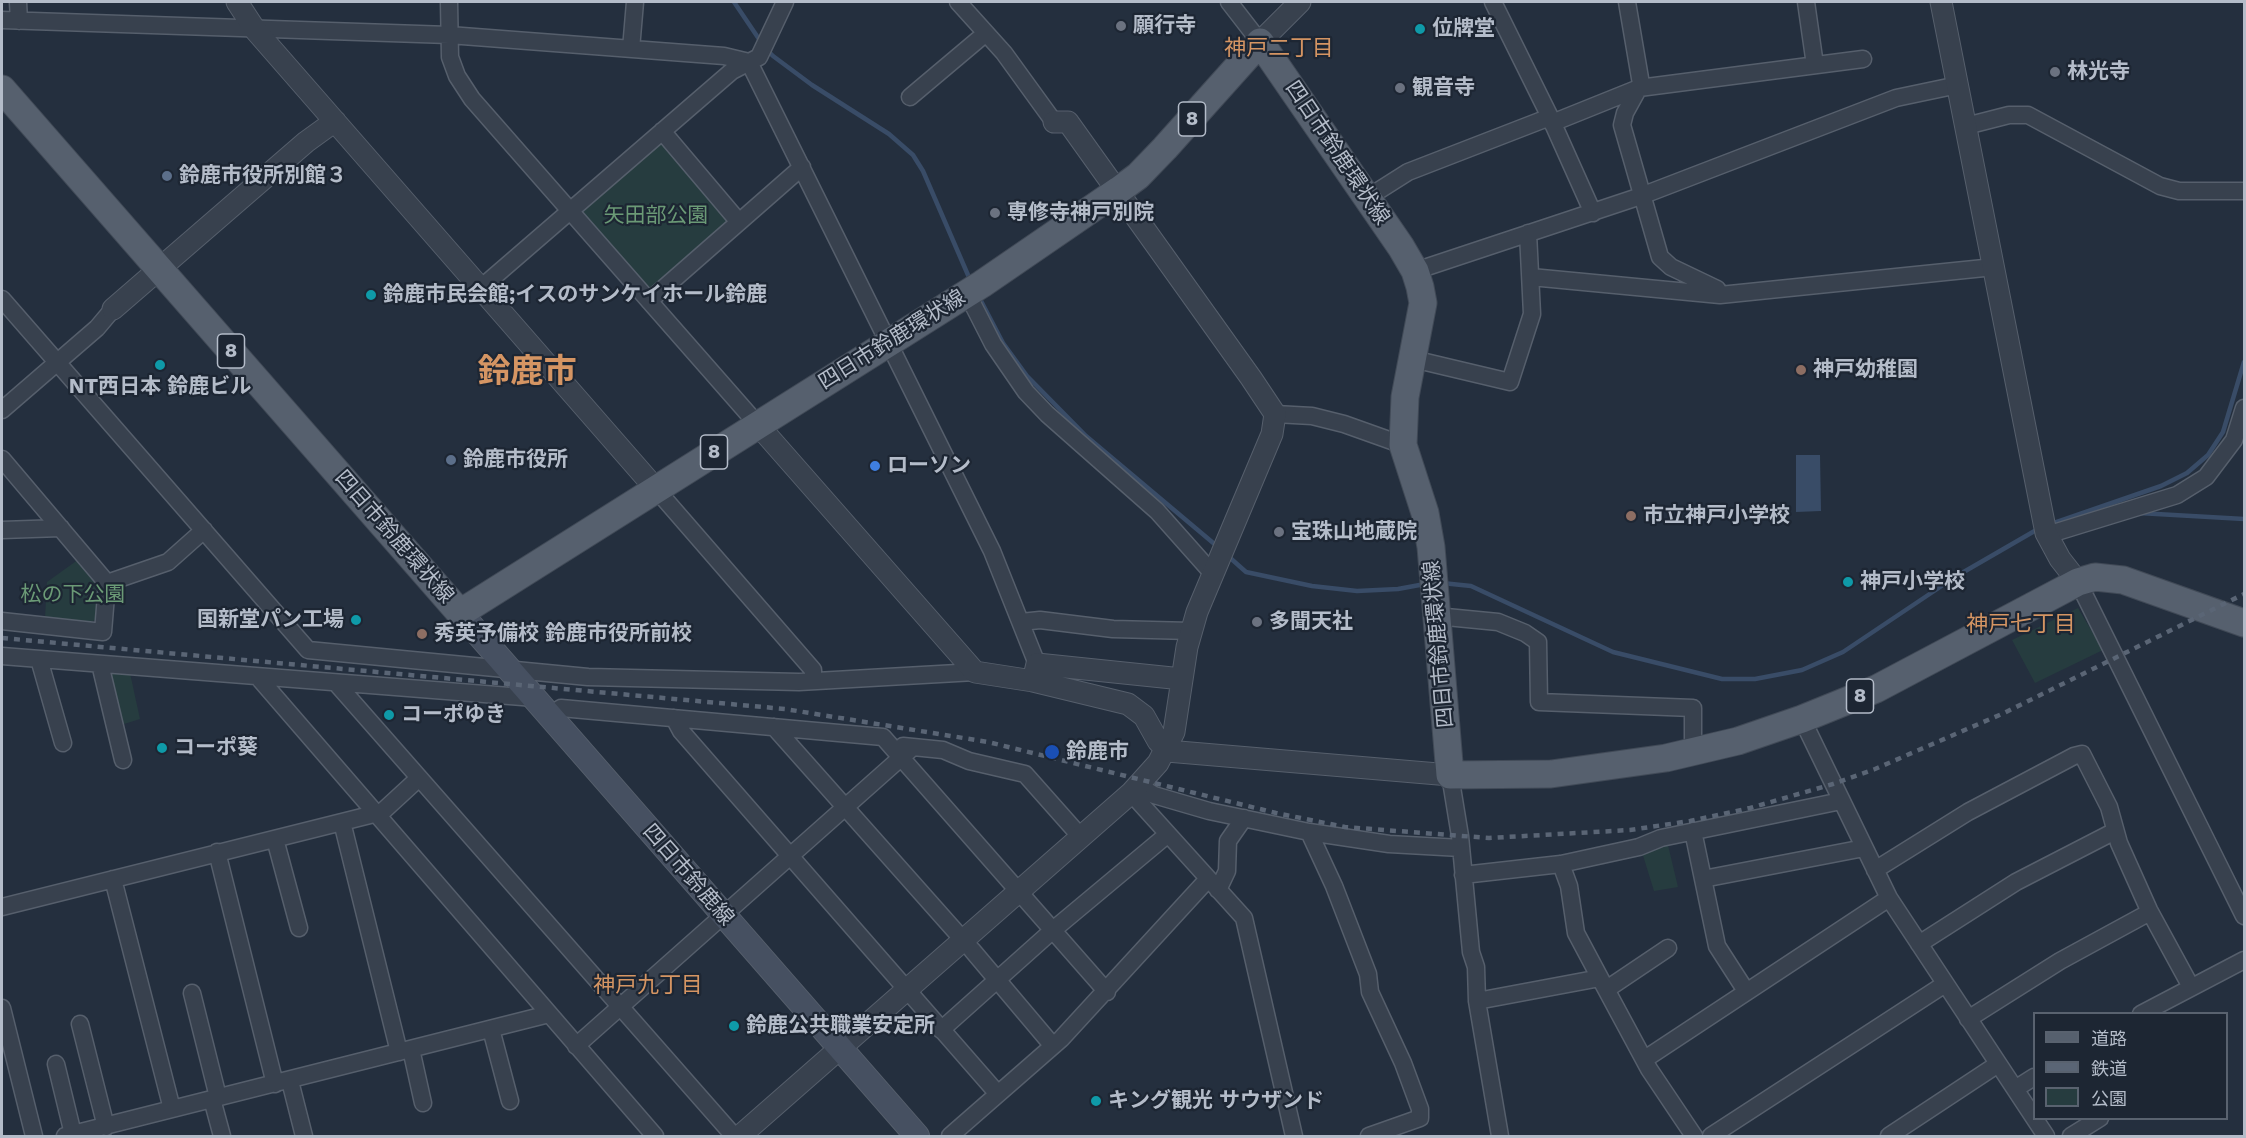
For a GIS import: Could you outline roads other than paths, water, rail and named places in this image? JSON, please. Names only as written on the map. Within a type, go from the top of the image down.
[{"type":"main road","name":"四日市鈴鹿環状線","points":[[2,89],[460,613],[972,290],[1119,190],[1138,176],[1165,148],[1260,42],[1415,271],[1423,303],[1405,397],[1403,445],[1425,513],[1431,548],[1450,774]]},
{"type":"main road","name":"8","points":[[1450,774],[1551,774],[1693,753],[1802,719],[1876,689],[2078,582],[2095,577],[2123,580],[2244,623]]},
{"type":"main road","name":"四日市鈴鹿線","points":[[460,613],[918,1137]]},
{"type":"street","points":[[18,2],[19,21]]},
{"type":"street","points":[[237,2],[256,31],[374,168],[482,287],[813,670],[813,679]]},
{"type":"street","points":[[449,2],[449,35],[453,65],[467,92],[975,672]]},
{"type":"street","points":[[631,49],[635,2]]},
{"type":"street","points":[[482,287],[732,71],[754,59],[768,38],[784,2]]},
{"type":"street","points":[[740,1137],[905,989],[1135,789],[1167,751],[1174,732],[1191,631],[1214,570],[1272,434],[1275,414],[1119,190],[1068,122],[1054,122],[986,33],[958,2]]},
{"type":"street","points":[[1229,2],[1260,42],[1300,2]]},
{"type":"street","points":[[1493,2],[1551,120],[1593,213]]},
{"type":"street","points":[[1627,2],[1641,84],[1625,113],[1622,125],[1660,257],[1671,267],[1718,289],[1720,295]]},
{"type":"street","points":[[1806,2],[1815,65]]},
{"type":"street","points":[[1941,2],[2046,534],[2060,559],[2078,582],[2244,916]]},
{"type":"street","points":[[2,20],[256,31],[449,35],[754,59]]},
{"type":"street","points":[[910,97],[986,33]]},
{"type":"street","points":[[754,59],[802,167],[992,551],[1021,622],[1035,672]]},
{"type":"street","points":[[1367,198],[1408,172],[1639,88],[1863,59]]},
{"type":"street","points":[[1415,271],[1641,196],[1896,98],[1958,85]]},
{"type":"street","points":[[1966,126],[2009,115],[2028,115],[2160,186],[2179,191],[2244,191]]},
{"type":"street","points":[[2,410],[97,328],[113,309],[158,269],[306,142],[335,121]]},
{"type":"street","points":[[662,131],[739,222]]},
{"type":"street","points":[[649,301],[802,167]]},
{"type":"street","points":[[1413,359],[1510,382],[1532,314],[1528,232]]},
{"type":"street","points":[[1531,277],[1720,295],[1994,267]]},
{"type":"street","points":[[972,290],[993,344],[1026,392],[1047,414],[1157,511],[1214,570]]},
{"type":"street","points":[[2,299],[308,650],[588,676],[799,682],[813,679],[975,672],[1035,672],[1182,679]]},
{"type":"street","points":[[2046,534],[2137,505],[2177,495],[2206,477],[2234,440],[2244,408]]},
{"type":"street","points":[[1275,414],[1312,416],[1344,424],[1403,445]]},
{"type":"street","points":[[2,459],[108,583],[103,632],[2,621]]},
{"type":"street","points":[[2,530],[61,528]]},
{"type":"street","points":[[108,583],[168,562],[204,530]]},
{"type":"street","points":[[1435,610],[1498,622],[1525,633],[1539,642],[1539,702],[1693,708],[1693,753]]},
{"type":"street","points":[[1021,622],[1040,620],[1113,629],[1191,631]]},
{"type":"street","points":[[2,656],[336,682],[542,707],[883,737],[902,749],[1017,891],[1107,992]]},
{"type":"street","points":[[39,659],[63,743]]},
{"type":"street","points":[[100,664],[123,760]]},
{"type":"street","points":[[1035,672],[1128,704],[1144,716],[1158,741],[1167,751],[1450,774],[1478,985],[1477,1001],[1500,1137]]},
{"type":"street","points":[[258,677],[656,1137]]},
{"type":"street","points":[[336,682],[734,1137]]},
{"type":"street","points":[[674,718],[681,731],[998,1094]]},
{"type":"street","points":[[1802,719],[1889,898],[2033,1117]]},
{"type":"street","points":[[774,727],[845,805],[1053,1046]]},
{"type":"street","points":[[576,1046],[845,805],[902,749],[943,750],[969,761],[1025,774],[1080,836]]},
{"type":"street","points":[[1875,870],[1968,812],[2074,756],[2082,754],[2109,807],[2115,831],[2150,912],[2192,987]]},
{"type":"street","points":[[2,907],[382,812],[419,778]]},
{"type":"street","points":[[1135,789],[1244,818],[1309,832],[1389,844],[1461,848]]},
{"type":"street","points":[[1135,789],[1168,834],[1244,918],[1294,1137]]},
{"type":"street","points":[[1463,875],[1561,864],[1694,831],[1841,801]]},
{"type":"street","points":[[950,1137],[1053,1046],[1227,871],[1228,841],[1244,818]]},
{"type":"street","points":[[342,822],[405,1050],[423,1103]]},
{"type":"street","points":[[1694,831],[1717,946],[1746,991]]},
{"type":"street","points":[[1919,944],[2016,882],[2115,831]]},
{"type":"street","points":[[1309,832],[1334,886],[1368,974],[1370,992],[1403,1063],[1420,1109],[1420,1118],[1369,1137]]},
{"type":"street","points":[[941,1030],[1053,930],[1168,834]]},
{"type":"street","points":[[275,839],[299,928]]},
{"type":"street","points":[[1703,879],[1864,848]]},
{"type":"street","points":[[217,852],[283,1082],[304,1137]]},
{"type":"street","points":[[1561,864],[1569,886],[1576,933],[1646,1059],[1649,1069],[1694,1137]]},
{"type":"street","points":[[113,879],[172,1109]]},
{"type":"street","points":[[1646,1059],[1889,898]]},
{"type":"street","points":[[1968,1019],[2060,961],[2150,912]]},
{"type":"street","points":[[1477,1001],[1603,983],[1668,948]]},
{"type":"street","points":[[2159,1009],[2192,987],[2244,960]]},
{"type":"street","points":[[1711,1137],[1945,984]]},
{"type":"street","points":[[192,993],[222,1137]]},
{"type":"street","points":[[2,1008],[34,1137]]},
{"type":"street","points":[[56,1064],[69,1136],[112,1129],[172,1109],[549,1014]]},
{"type":"street","points":[[80,1024],[112,1129]]},
{"type":"street","points":[[491,1029],[510,1101]]},
{"type":"street","points":[[1889,1137],[1998,1064]]},
{"type":"street","points":[[2015,1089],[2033,1078]]},
{"type":"street","points":[[2035,1120],[2046,1137]]},
{"type":"street","points":[[2071,1137],[2098,1120]]},
{"type":"water","points":[[1796,455],[1820,455],[1821,511],[1796,512]]},
{"type":"waterway","points":[[734,2],[761,42]]},
{"type":"waterway","points":[[766,49],[812,85],[889,134],[913,155],[923,171],[971,282]]},
{"type":"waterway","points":[[979,297],[1003,343],[1027,376],[1086,436],[1218,547]]},
{"type":"waterway","points":[[2051,524],[2161,486],[2187,473],[2208,455],[2223,432],[2244,362]]},
{"type":"waterway","points":[[2139,513],[2244,519]]},
{"type":"waterway","points":[[1442,583],[1471,586],[1613,652],[1722,679],[1755,679],[1802,670],[1843,652],[1955,577],[2038,529]]},
{"type":"waterway","points":[[1228,556],[1246,572],[1312,586],[1357,591],[1398,589],[1425,584]]},
{"type":"railway","points":[[2,638],[785,709],[988,742],[1276,813],[1345,827],[1489,838],[1630,830],[1690,821],[1750,808],[1833,784],[1875,769],[2004,713],[2244,594]]},
{"type":"place","name":"願行寺","points":[[1121,26]]},
{"type":"place","name":"位牌堂","points":[[1420,29]]},
{"type":"place","name":"林光寺","points":[[2055,72]]},
{"type":"place","name":"観音寺","points":[[1400,88]]},
{"type":"place","name":"鈴鹿市役所別館３","points":[[167,176]]},
{"type":"place","name":"専修寺神戸別院","points":[[995,213]]},
{"type":"place","name":"鈴鹿市民会館;イスのサンケイホール鈴鹿","points":[[371,295]]},
{"type":"place","name":"NT西日本 鈴鹿ビル","points":[[160,365]]},
{"type":"place","name":"神戸幼稚園","points":[[1801,370]]},
{"type":"place","name":"鈴鹿市役所","points":[[451,460]]},
{"type":"place","name":"ローソン","points":[[875,466]]},
{"type":"place","name":"市立神戸小学校","points":[[1631,516]]},
{"type":"place","name":"宝珠山地蔵院","points":[[1279,532]]},
{"type":"place","name":"神戸小学校","points":[[1848,582]]},
{"type":"place","name":"国新堂パン工場","points":[[356,620]]},
{"type":"place","name":"多聞天社","points":[[1257,622]]},
{"type":"place","name":"秀英予備校 鈴鹿市役所前校","points":[[422,634]]},
{"type":"place","name":"コーポゆき","points":[[389,715]]},
{"type":"place","name":"コーポ葵","points":[[162,748]]},
{"type":"place","name":"鈴鹿市","points":[[1052,752]]},
{"type":"place","name":"鈴鹿公共職業安定所","points":[[734,1026]]},
{"type":"place","name":"キング観光 サウザンド","points":[[1096,1101]]},
{"type":"district","name":"神戸二丁目","points":[[1279,49]]},
{"type":"district","name":"鈴鹿市","points":[[527,372]]},
{"type":"district","name":"神戸七丁目","points":[[2021,625]]},
{"type":"district","name":"神戸九丁目","points":[[648,986]]},
{"type":"park label","name":"矢田部公園","points":[[656,216]]},
{"type":"park label","name":"松の下公園","points":[[73,595]]}]
